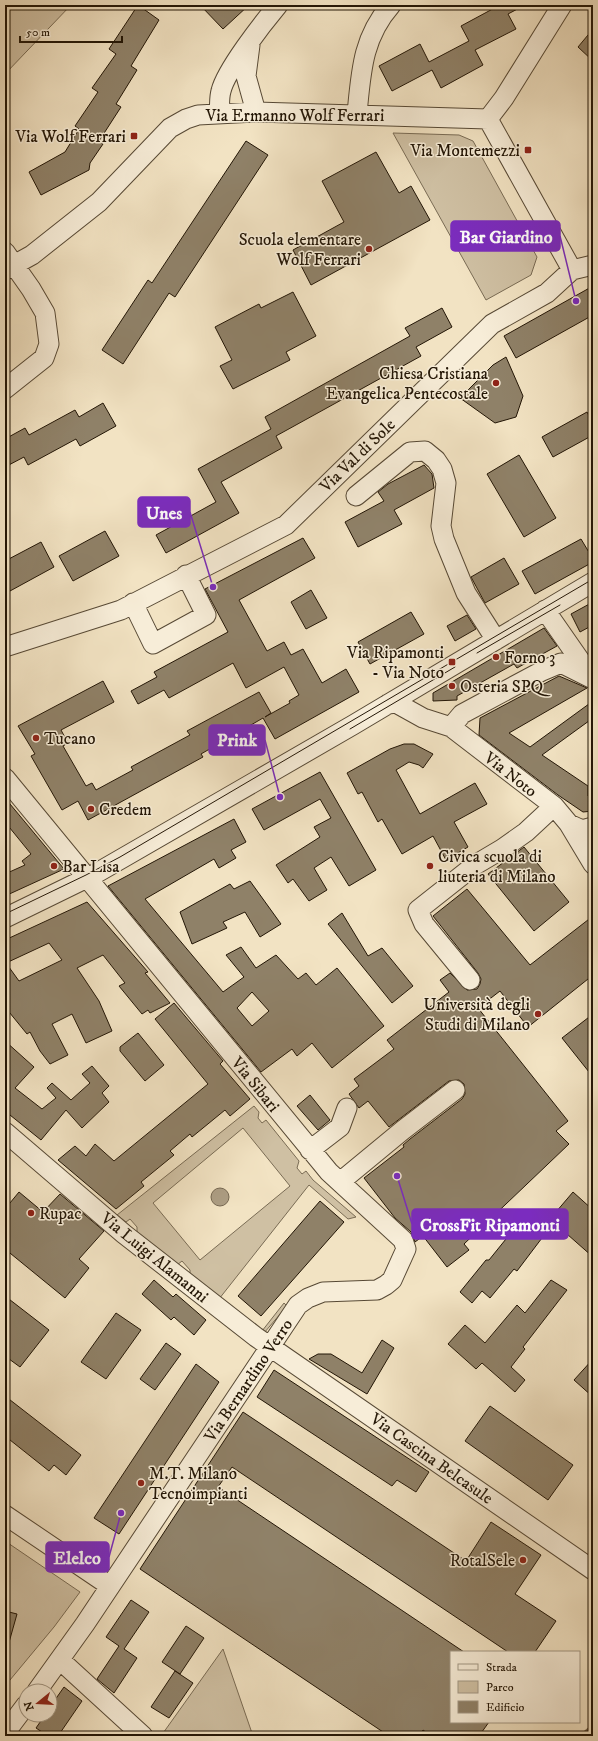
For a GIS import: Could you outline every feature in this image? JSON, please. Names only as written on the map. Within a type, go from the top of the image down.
[{"type":"street","points":[[219,112],[222,89],[228,76],[250,42],[278,5]]},
{"type":"street","points":[[357,114],[362,65],[365,51],[384,13],[391,5]]},
{"type":"street","points":[[562,5],[504,98],[488,119],[572,270],[593,265]]},
{"type":"street","points":[[250,42],[246,76],[256,112]]},
{"type":"street","name":"Via Ermanno Wolf Ferrari","points":[[8,263],[32,255],[99,202],[170,128],[186,119],[198,115],[219,112],[256,112],[488,119]]},
{"type":"street","points":[[5,389],[44,358],[49,344],[45,313],[31,289],[8,263]]},
{"type":"street","name":"Via Val di Sole","points":[[5,647],[121,610],[133,602],[286,525],[492,324],[548,293],[572,270]]},
{"type":"street","points":[[356,496],[410,452],[425,451],[436,460],[442,469],[446,483],[441,526],[444,539],[466,593],[496,640]]},
{"type":"street","points":[[133,602],[153,644],[206,615],[186,575]]},
{"type":"street","points":[[5,918],[88,878],[388,704],[593,582]]},
{"type":"street","points":[[545,610],[593,679]]},
{"type":"street","points":[[451,727],[462,714],[542,671],[561,663],[593,679]]},
{"type":"street","name":"Via Noto","points":[[388,704],[396,703],[423,718],[451,727],[554,806],[569,824],[593,864]]},
{"type":"street","name":"Via Sibari","points":[[5,778],[310,1150],[329,1172],[404,1240],[406,1249],[392,1280],[386,1285]]},
{"type":"street","points":[[470,980],[424,924],[418,910],[475,865],[502,849],[526,832],[554,806]]},
{"type":"street","points":[[569,824],[582,830],[593,826]]},
{"type":"street","points":[[340,1182],[455,1090]]},
{"type":"street","points":[[310,1150],[340,1126],[347,1108]]},
{"type":"street","name":"Via Luigi Alamanni","points":[[5,1132],[124,1234],[270,1347]]},
{"type":"street","name":"Via Bernardino Verro","points":[[43,1683],[110,1586],[298,1305],[308,1298],[323,1292],[377,1290],[386,1285]]},
{"type":"street","name":"Via Cascina Belcasule","points":[[270,1347],[593,1570]]},
{"type":"street","points":[[5,1515],[110,1586]]},
{"type":"street","points":[[60,1660],[143,1736]]},
{"type":"street","points":[[5,1733],[18,1716]]},
{"type":"green space","points":[[5,5],[71,5],[5,74]]},
{"type":"green space","points":[[393,133],[459,135],[473,141],[537,257],[531,275],[486,300]]},
{"type":"green space","points":[[254,1106],[259,1112],[258,1118],[262,1123],[266,1120],[299,1161],[297,1168],[302,1174],[306,1171],[313,1180],[356,1217],[348,1219],[309,1185],[219,1299],[190,1276],[190,1270],[182,1261],[177,1265],[137,1232],[137,1227],[130,1219],[126,1222],[117,1215]],"holes":[[[243,1128],[290,1186],[200,1260],[153,1203]]]},
{"type":"green space","points":[[284,1303],[287,1306],[264,1333],[262,1331]]},
{"type":"green space","points":[[5,1541],[80,1592],[54,1627],[5,1686]]},
{"type":"green space","points":[[223,1649],[253,1736],[161,1736]]},
{"type":"shaded area","points":[[216,1188],[224,1188],[229,1193],[227,1204],[224,1206],[216,1206],[211,1201],[211,1193]]},
{"type":"building","points":[[138,5],[159,20],[131,66],[137,70],[116,104],[121,107],[99,141],[103,144],[90,163],[89,170],[41,195],[29,172],[65,152],[79,129],[75,126],[98,92],[92,88],[116,54],[109,49]]},
{"type":"building","points":[[200,5],[249,5],[223,29]]},
{"type":"building","points":[[500,5],[525,5],[508,14],[516,29],[475,50],[483,65],[441,88],[432,70],[392,91],[379,66],[420,44],[429,62],[469,41],[461,26]]},
{"type":"building","points":[[593,29],[593,61],[578,47]]},
{"type":"building","points":[[246,141],[268,155],[175,297],[169,293],[123,364],[102,350],[148,280],[152,283]]},
{"type":"building","points":[[376,152],[399,193],[411,186],[430,220],[311,285],[293,250],[344,222],[322,181]]},
{"type":"building","points":[[593,286],[593,315],[516,358],[504,336]]},
{"type":"building","points":[[293,292],[316,336],[286,352],[290,360],[233,389],[220,366],[232,360],[215,327],[259,304],[261,308]]},
{"type":"building","points":[[442,308],[452,327],[416,347],[421,356],[276,436],[282,448],[221,482],[239,513],[166,553],[156,535],[216,502],[198,469],[271,429],[265,417],[410,336],[405,328]]},
{"type":"building","name":"Chiesa Cristiana Evangelica Pentecostale","points":[[506,357],[523,396],[516,417],[495,423],[460,398],[493,365]]},
{"type":"building","points":[[103,403],[116,426],[80,446],[76,439],[28,465],[24,457],[5,467],[5,439],[25,428],[29,435],[75,410],[79,417]]},
{"type":"building","points":[[587,412],[593,423],[593,435],[553,457],[542,437]]},
{"type":"building","points":[[519,455],[556,518],[524,537],[487,474]]},
{"type":"building","points":[[424,465],[432,474],[434,488],[394,510],[402,524],[358,547],[345,522],[384,501],[378,492],[388,484]]},
{"type":"building","points":[[105,531],[119,556],[73,581],[59,556]]},
{"type":"building","points":[[303,538],[315,558],[239,600],[267,651],[284,642],[291,655],[303,649],[322,683],[346,669],[359,692],[275,739],[263,718],[201,754],[203,757],[88,820],[78,801],[62,810],[31,756],[35,754],[18,726],[103,681],[114,702],[61,730],[68,743],[63,746],[86,786],[92,783],[96,790],[133,770],[131,767],[190,735],[187,731],[259,692],[271,713],[265,717],[290,703],[289,701],[299,695],[284,667],[246,688],[233,663],[169,698],[164,690],[138,704],[131,691],[157,677],[154,672],[228,632],[205,589]]},
{"type":"building","points":[[581,539],[593,559],[593,562],[535,594],[522,571]]},
{"type":"building","points":[[41,542],[54,567],[10,591],[5,583],[5,561]]},
{"type":"building","points":[[504,558],[519,584],[485,603],[471,577]]},
{"type":"building","points":[[311,590],[327,618],[306,629],[291,602]]},
{"type":"building","points":[[593,602],[593,625],[580,632],[571,614]]},
{"type":"building","points":[[411,612],[424,634],[370,664],[358,642]]},
{"type":"building","points":[[467,615],[476,629],[455,641],[447,626]]},
{"type":"building","points":[[544,628],[557,646],[517,668],[514,664],[457,696],[457,700],[433,701],[433,693]]},
{"type":"building","points":[[559,676],[587,688],[509,733],[530,747],[593,701],[593,718],[542,755],[588,786],[588,796],[593,796],[593,811],[583,812],[558,795],[479,735],[480,718]]},
{"type":"building","points":[[404,744],[414,744],[433,754],[423,768],[409,762],[396,770],[420,814],[475,783],[487,804],[454,822],[468,847],[446,860],[433,836],[402,854],[382,819],[378,822],[362,792],[358,794],[347,773],[390,749]]},
{"type":"building","points":[[320,772],[376,870],[349,886],[331,857],[314,868],[327,890],[309,901],[293,879],[288,883],[276,865],[320,837],[314,827],[331,818],[320,799],[264,830],[252,809]]},
{"type":"building","points":[[5,798],[64,869],[5,896],[5,874],[25,865],[22,861],[31,854],[5,822]]},
{"type":"building","points":[[234,819],[246,842],[231,850],[236,858],[219,868],[214,859],[145,899],[223,992],[244,977],[226,955],[241,947],[256,968],[276,955],[298,979],[306,973],[316,985],[337,968],[384,1026],[332,1068],[312,1043],[297,1056],[292,1049],[261,1072],[108,886]],"holes":[[[252,992],[269,1011],[252,1026],[237,1008]]]},
{"type":"building","points":[[524,847],[569,902],[534,931],[488,874]]},
{"type":"building","points":[[250,881],[281,924],[260,937],[245,912],[223,922],[227,928],[192,944],[180,912],[230,884],[234,889]]},
{"type":"building","points":[[467,889],[530,965],[593,916],[593,975],[528,1027],[500,991],[478,1008],[568,1121],[556,1131],[569,1144],[464,1244],[469,1250],[447,1267],[423,1236],[415,1242],[411,1232],[395,1218],[364,1178],[404,1147],[403,1145],[410,1139],[462,1099],[465,1094],[464,1084],[459,1080],[449,1081],[389,1127],[368,1101],[359,1108],[349,1094],[359,1086],[354,1079],[394,1049],[387,1040],[449,992],[440,980],[450,973],[467,990],[477,989],[480,984],[481,979],[478,973],[433,916]]},
{"type":"building","points":[[87,902],[148,972],[145,973],[170,1003],[150,1013],[148,1010],[142,1014],[119,986],[125,983],[103,955],[77,968],[99,1001],[112,1031],[86,1043],[72,1014],[52,1024],[68,1055],[50,1064],[40,1051],[30,1032],[27,1034],[5,1007],[5,940]],"holes":[[[49,943],[62,960],[19,981],[6,963]]]},
{"type":"building","points":[[342,913],[368,956],[382,948],[413,986],[392,1003],[328,924]]},
{"type":"building","points":[[174,1003],[223,1061],[220,1064],[250,1099],[230,1116],[225,1110],[192,1137],[190,1134],[170,1151],[174,1155],[141,1182],[144,1186],[116,1209],[58,1160],[75,1146],[86,1156],[95,1144],[114,1161],[208,1084],[155,1019]]},
{"type":"building","points":[[593,1014],[593,1077],[562,1038]]},
{"type":"building","points":[[138,1033],[164,1065],[145,1081],[120,1051],[120,1047]]},
{"type":"building","points":[[5,1041],[34,1067],[15,1088],[42,1109],[56,1098],[47,1088],[52,1083],[71,1100],[90,1083],[82,1074],[92,1066],[109,1086],[102,1093],[109,1102],[82,1128],[66,1110],[41,1140],[5,1111]]},
{"type":"building","points":[[310,1095],[330,1120],[318,1130],[297,1106]]},
{"type":"building","points":[[19,1192],[43,1212],[60,1194],[104,1231],[79,1259],[89,1268],[65,1298],[5,1249],[5,1209]]},
{"type":"building","points":[[573,1192],[593,1210],[593,1257],[550,1219]]},
{"type":"building","points":[[320,1201],[344,1222],[261,1316],[238,1296]]},
{"type":"building","points":[[527,1213],[548,1230],[517,1271],[514,1269],[490,1298],[482,1291],[472,1303],[460,1292],[486,1260],[489,1260]]},
{"type":"building","points":[[154,1280],[173,1297],[176,1294],[206,1320],[194,1335],[174,1317],[171,1320],[142,1294]]},
{"type":"building","points":[[551,1280],[567,1290],[523,1347],[525,1349],[511,1367],[525,1380],[515,1392],[482,1363],[476,1369],[448,1344],[465,1325],[485,1343],[517,1305],[525,1313]]},
{"type":"building","points":[[5,1296],[49,1330],[20,1367],[5,1356]]},
{"type":"building","points":[[116,1313],[141,1330],[106,1379],[81,1362]]},
{"type":"building","points":[[382,1340],[394,1348],[367,1394],[309,1359],[318,1354],[331,1354],[362,1373]]},
{"type":"building","points":[[166,1343],[181,1354],[155,1390],[140,1379]]},
{"type":"building","points":[[593,1359],[593,1397],[574,1380]]},
{"type":"building","points":[[196,1364],[219,1382],[119,1534],[94,1518]]},
{"type":"building","points":[[274,1370],[429,1472],[416,1492],[397,1480],[392,1486],[257,1397]]},
{"type":"building","points":[[5,1396],[81,1455],[66,1475],[54,1465],[49,1471],[5,1436]]},
{"type":"building","points":[[490,1406],[573,1465],[548,1500],[465,1441]]},
{"type":"building","points":[[243,1412],[466,1561],[491,1522],[541,1555],[515,1594],[556,1621],[536,1651],[507,1651],[232,1467],[218,1487],[463,1651],[450,1651],[450,1723],[488,1723],[479,1736],[431,1736],[423,1730],[419,1736],[389,1736],[140,1569]]},
{"type":"building","points":[[131,1600],[149,1612],[124,1649],[137,1658],[114,1693],[97,1679],[119,1646],[106,1637]]},
{"type":"building","points":[[5,1611],[17,1614],[8,1646],[5,1646]]},
{"type":"building","points":[[186,1626],[204,1638],[180,1674],[162,1662]]},
{"type":"building","points":[[175,1671],[193,1683],[169,1718],[151,1707]]},
{"type":"building","points":[[64,1687],[82,1701],[58,1736],[48,1736],[36,1728],[39,1723],[58,1723],[58,1696]]},
{"type":"waterway","points":[[581,1736],[593,1726]]},
{"type":"tram line","points":[[5,914],[120,857],[593,579]]},
{"type":"tram line","points":[[477,653],[560,605]]},
{"type":"tram line","points":[[350,729],[455,667]]},
{"type":"place","name":"Via Wolf Ferrari","points":[[134,136]]},
{"type":"place","name":"Via Montemezzi","points":[[528,150]]},
{"type":"place","name":"Scuola elementare Wolf Ferrari","points":[[369,249]]},
{"type":"place","name":"Bar Giardino","points":[[576,301]]},
{"type":"place","name":"Chiesa Cristiana Evangelica Pentecostale","points":[[496,383]]},
{"type":"place","name":"Unes","points":[[213,587]]},
{"type":"place","name":"Forno 3","points":[[496,657]]},
{"type":"place","name":"Via Ripamonti - Via Noto","points":[[452,662]]},
{"type":"place","name":"Osteria SPQ","points":[[452,686]]},
{"type":"place","name":"Tucano","points":[[36,738]]},
{"type":"place","name":"Prink","points":[[280,797]]},
{"type":"place","name":"Credem","points":[[91,809]]},
{"type":"place","name":"Bar Lisa","points":[[54,866]]},
{"type":"place","name":"Civica scuola di liuteria di Milano","points":[[430,866]]},
{"type":"place","name":"Università degli Studi di Milano","points":[[538,1014]]},
{"type":"place","name":"CrossFit Ripamonti","points":[[397,1176]]},
{"type":"place","name":"Rupac","points":[[31,1213]]},
{"type":"place","name":"M.T. Milano Tecnoimpianti","points":[[141,1483]]},
{"type":"place","name":"Elelco","points":[[121,1513]]},
{"type":"place","name":"RotalSele","points":[[523,1560]]}]
